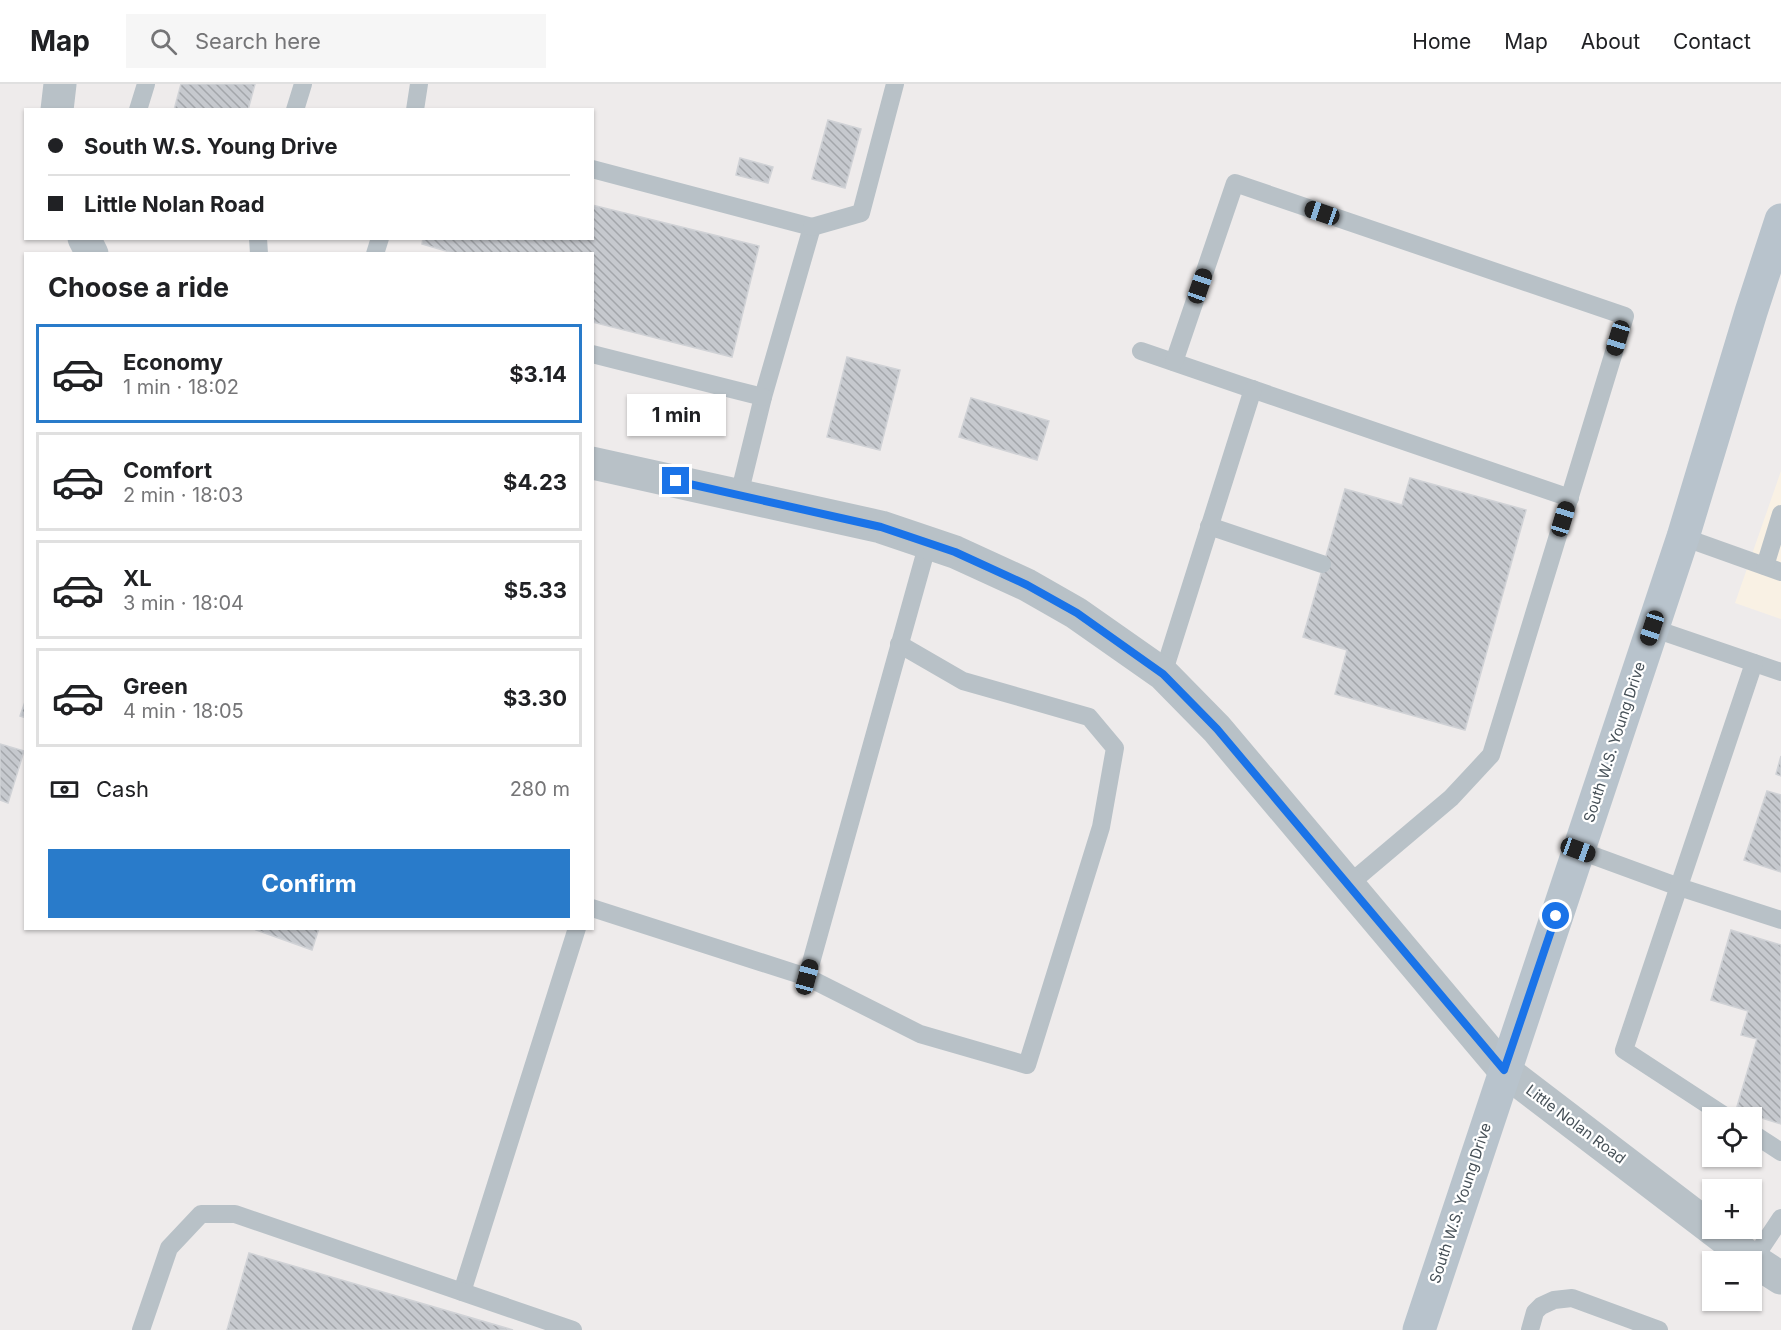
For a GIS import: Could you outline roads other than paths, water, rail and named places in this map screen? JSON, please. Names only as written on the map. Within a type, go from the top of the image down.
[{"type":"main road","name":"South W.S. Young Drive","points":[[1419,1330],[1683,537],[1751,312],[1780,228]]},
{"type":"street","points":[[57,108],[60,84]]},
{"type":"street","name":"Little Nolan Road","points":[[594,463],[881,527],[955,552],[1027,585],[1077,613],[1163,674],[1217,729],[1504,1070],[1741,1251]]},
{"type":"street","name":"Little Nolan Road","points":[[1762,1266],[1781,1278]]},
{"type":"lane","points":[[139,108],[146,84]]},
{"type":"lane","points":[[296,108],[303,84]]},
{"type":"lane","points":[[415,108],[419,84]]},
{"type":"lane","points":[[594,170],[812,227],[861,213],[895,84]]},
{"type":"lane","points":[[1174,362],[1235,183],[1625,316],[1491,755],[1451,798],[1348,885]]},
{"type":"lane","points":[[739,495],[763,397],[812,227]]},
{"type":"lane","points":[[1141,351],[1570,498]]},
{"type":"lane","points":[[594,355],[763,397]]},
{"type":"lane","points":[[1163,674],[1252,389]]},
{"type":"lane","points":[[1683,537],[1773,569],[1781,514]]},
{"type":"lane","points":[[1209,526],[1322,564]]},
{"type":"lane","points":[[807,977],[928,543]]},
{"type":"lane","points":[[1652,628],[1781,672]]},
{"type":"lane","points":[[594,909],[807,977],[920,1034],[1027,1065],[1101,827],[1115,748],[1089,717],[963,681],[899,644]]},
{"type":"lane","points":[[1711,1107],[1624,1050],[1754,663]]},
{"type":"lane","points":[[1578,850],[1679,887],[1781,920]]},
{"type":"lane","points":[[462,1292],[576,930]]},
{"type":"lane","points":[[1762,1140],[1781,1152]]},
{"type":"lane","points":[[141,1330],[169,1248],[201,1214],[235,1214],[573,1330]]},
{"type":"lane","points":[[1759,1251],[1781,1218]]},
{"type":"lane","points":[[1530,1330],[1535,1312],[1541,1306],[1554,1300],[1572,1298],[1659,1330]]}]
